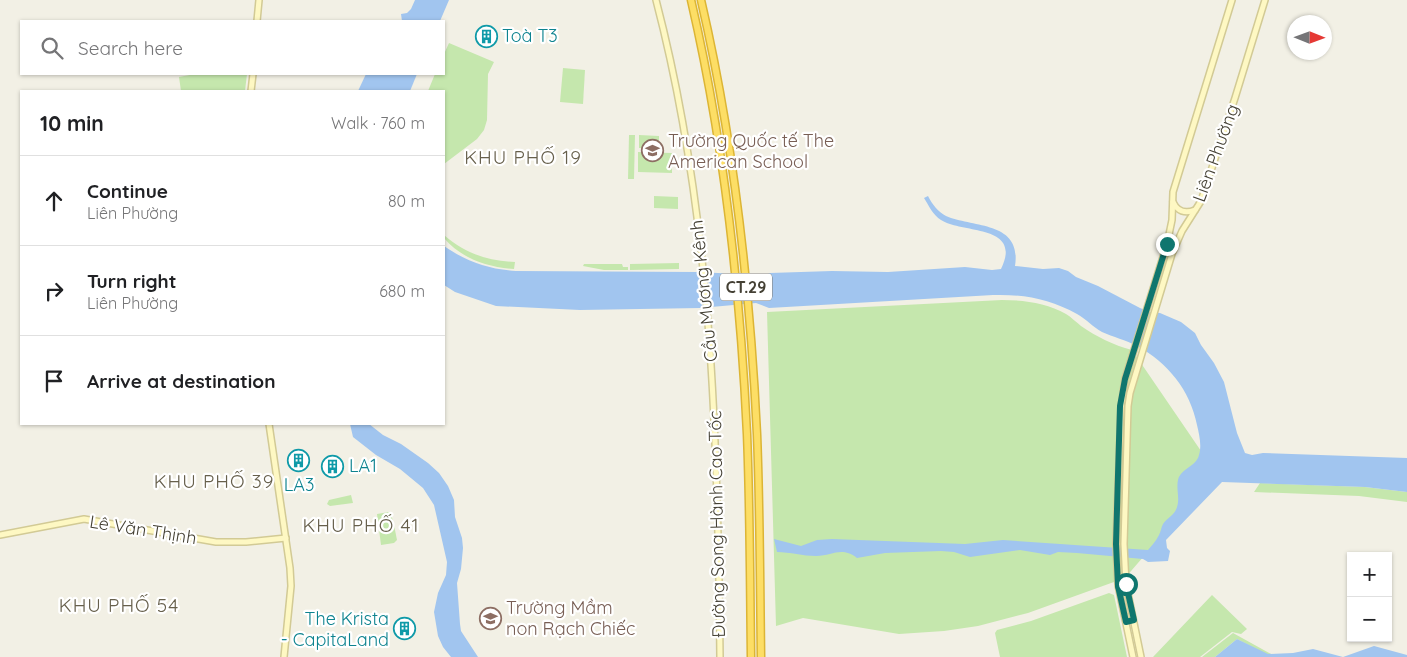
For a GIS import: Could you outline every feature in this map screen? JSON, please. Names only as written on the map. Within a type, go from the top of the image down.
[{"type":"highway","name":"Cầu Mương Kênh","points":[[691,0],[719,144],[735,267],[746,434],[751,657]]},
{"type":"highway","name":"CT.29","points":[[701,0],[717,74],[744,265],[757,434],[761,657]]},
{"type":"street","points":[[257,20],[258,0]]},
{"type":"street","name":"Cầu Mương Kênh","points":[[656,0],[679,106],[693,191],[714,392]]},
{"type":"street","name":"Liên Phường","points":[[1133,657],[1118,586],[1116,544],[1120,406],[1125,379],[1169,235],[1173,192],[1232,0]]},
{"type":"street","name":"Liên Phường","points":[[1142,657],[1126,584],[1124,544],[1128,406],[1133,381],[1166,274],[1179,238],[1201,201],[1265,0]]},
{"type":"street","points":[[251,90],[253,75]]},
{"type":"street","points":[[1172,200],[1182,212],[1190,212],[1197,208]]},
{"type":"street","name":"Đường Song Hành Cao Tốc","points":[[714,392],[720,657]]},
{"type":"street","points":[[269,425],[286,538],[291,586],[284,657]]},
{"type":"street","name":"Lê Văn Thịnh","points":[[0,535],[84,519],[216,542],[246,542],[286,538]]},
{"type":"street","points":[[1126,622],[1134,620]]},
{"type":"green space","points":[[449,43],[494,62],[488,74],[487,120],[484,130],[477,139],[445,163],[445,90],[428,90],[435,75],[445,75],[445,52]]},
{"type":"green space","points":[[563,68],[585,70],[583,104],[560,102]]},
{"type":"green space","points":[[190,75],[247,75],[245,90],[181,90],[179,77]]},
{"type":"green space","points":[[629,135],[635,135],[634,179],[628,179]]},
{"type":"green space","points":[[639,135],[659,136],[659,149],[639,148]]},
{"type":"green space","points":[[638,152],[672,153],[672,173],[638,172]]},
{"type":"green space","points":[[654,196],[678,197],[678,209],[654,208]]},
{"type":"green space","points":[[445,236],[460,247],[477,255],[495,260],[515,262],[514,269],[476,261],[445,239]]},
{"type":"green space","points":[[679,263],[679,269],[630,270],[630,264]]},
{"type":"green space","points":[[584,264],[622,264],[623,267],[628,267],[628,270],[604,270],[583,266]]},
{"type":"green space","points":[[1002,300],[1027,302],[1059,310],[1099,337],[1132,350],[1214,470],[1214,475],[1125,578],[1028,613],[978,626],[944,631],[899,634],[803,618],[776,626],[767,312]]},
{"type":"green space","points":[[1260,483],[1365,487],[1407,492],[1407,502],[1359,496],[1254,492]]},
{"type":"green space","points":[[351,495],[353,503],[330,506],[327,504],[329,500]]},
{"type":"green space","points":[[389,512],[393,520],[397,540],[394,543],[381,545],[377,514]]},
{"type":"green space","points":[[1109,593],[1114,595],[1127,657],[1000,657],[995,633],[997,630],[1031,621]]},
{"type":"green space","points":[[1212,595],[1247,629],[1241,634],[1232,632],[1200,657],[1153,657]]},
{"type":"green space","points":[[1233,633],[1271,654],[1266,654],[1237,639],[1215,657],[1202,657]]},
{"type":"water","points":[[415,0],[449,0],[440,20],[402,20],[401,14],[407,13]]},
{"type":"water","points":[[366,75],[417,75],[410,90],[358,90]]},
{"type":"water","points":[[928,196],[940,212],[946,216],[982,225],[1004,234],[1011,241],[1015,251],[1015,266],[1043,269],[1059,268],[1068,271],[1076,277],[1140,308],[1160,313],[1181,322],[1195,333],[1224,382],[1237,433],[1245,453],[1252,455],[1263,453],[1407,458],[1407,492],[1365,487],[1222,482],[1166,540],[1167,548],[1170,551],[1168,561],[1148,562],[1143,559],[1058,552],[1050,555],[1020,550],[970,557],[954,552],[941,551],[885,553],[857,558],[851,554],[841,552],[816,556],[777,552],[774,539],[801,546],[817,540],[832,539],[965,544],[1003,540],[1148,550],[1160,534],[1163,524],[1176,510],[1178,504],[1178,480],[1180,476],[1195,462],[1199,455],[1200,440],[1194,412],[1176,379],[1168,369],[1148,353],[1133,344],[1102,332],[1067,309],[1036,298],[1015,295],[993,295],[769,308],[756,303],[700,308],[580,310],[496,306],[455,292],[445,286],[445,247],[478,264],[516,271],[739,274],[832,271],[888,272],[965,267],[1001,269],[1006,255],[1004,244],[997,237],[941,220],[933,213],[924,198]]},
{"type":"water","points":[[350,425],[370,425],[428,463],[439,473],[448,486],[454,500],[455,517],[462,538],[463,548],[461,569],[457,583],[461,631],[478,657],[451,657],[443,647],[438,636],[434,612],[438,593],[446,575],[447,562],[434,505],[423,488],[400,469],[376,455],[353,437]]},
{"type":"water","points":[[1237,639],[1268,654],[1293,653],[1313,649],[1343,657],[1215,657]]},
{"type":"water","points":[[1374,646],[1407,655],[1407,657],[1343,657]]},
{"type":"place","name":"Toà T3","points":[[486,36]]},
{"type":"place","name":"Trường Quốc tế The American School","points":[[652,151]]},
{"type":"place","name":"LA3","points":[[299,460]]},
{"type":"place","name":"LA1","points":[[333,466]]},
{"type":"place","name":"Trường Mầm non Rạch Chiếc","points":[[490,618]]},
{"type":"place","name":"The Krista - CapitaLand","points":[[405,629]]},
{"type":"district","name":"KHU PHỐ 19","points":[[523,157]]},
{"type":"district","name":"KHU PHỐ 39","points":[[214,481]]},
{"type":"district","name":"KHU PHỐ 41","points":[[361,525]]},
{"type":"district","name":"KHU PHỐ 54","points":[[119,605]]},
{"type":"route","points":[[1126,584],[1134,620],[1126,622],[1118,586],[1116,544],[1120,406],[1125,379],[1167,244]]}]
